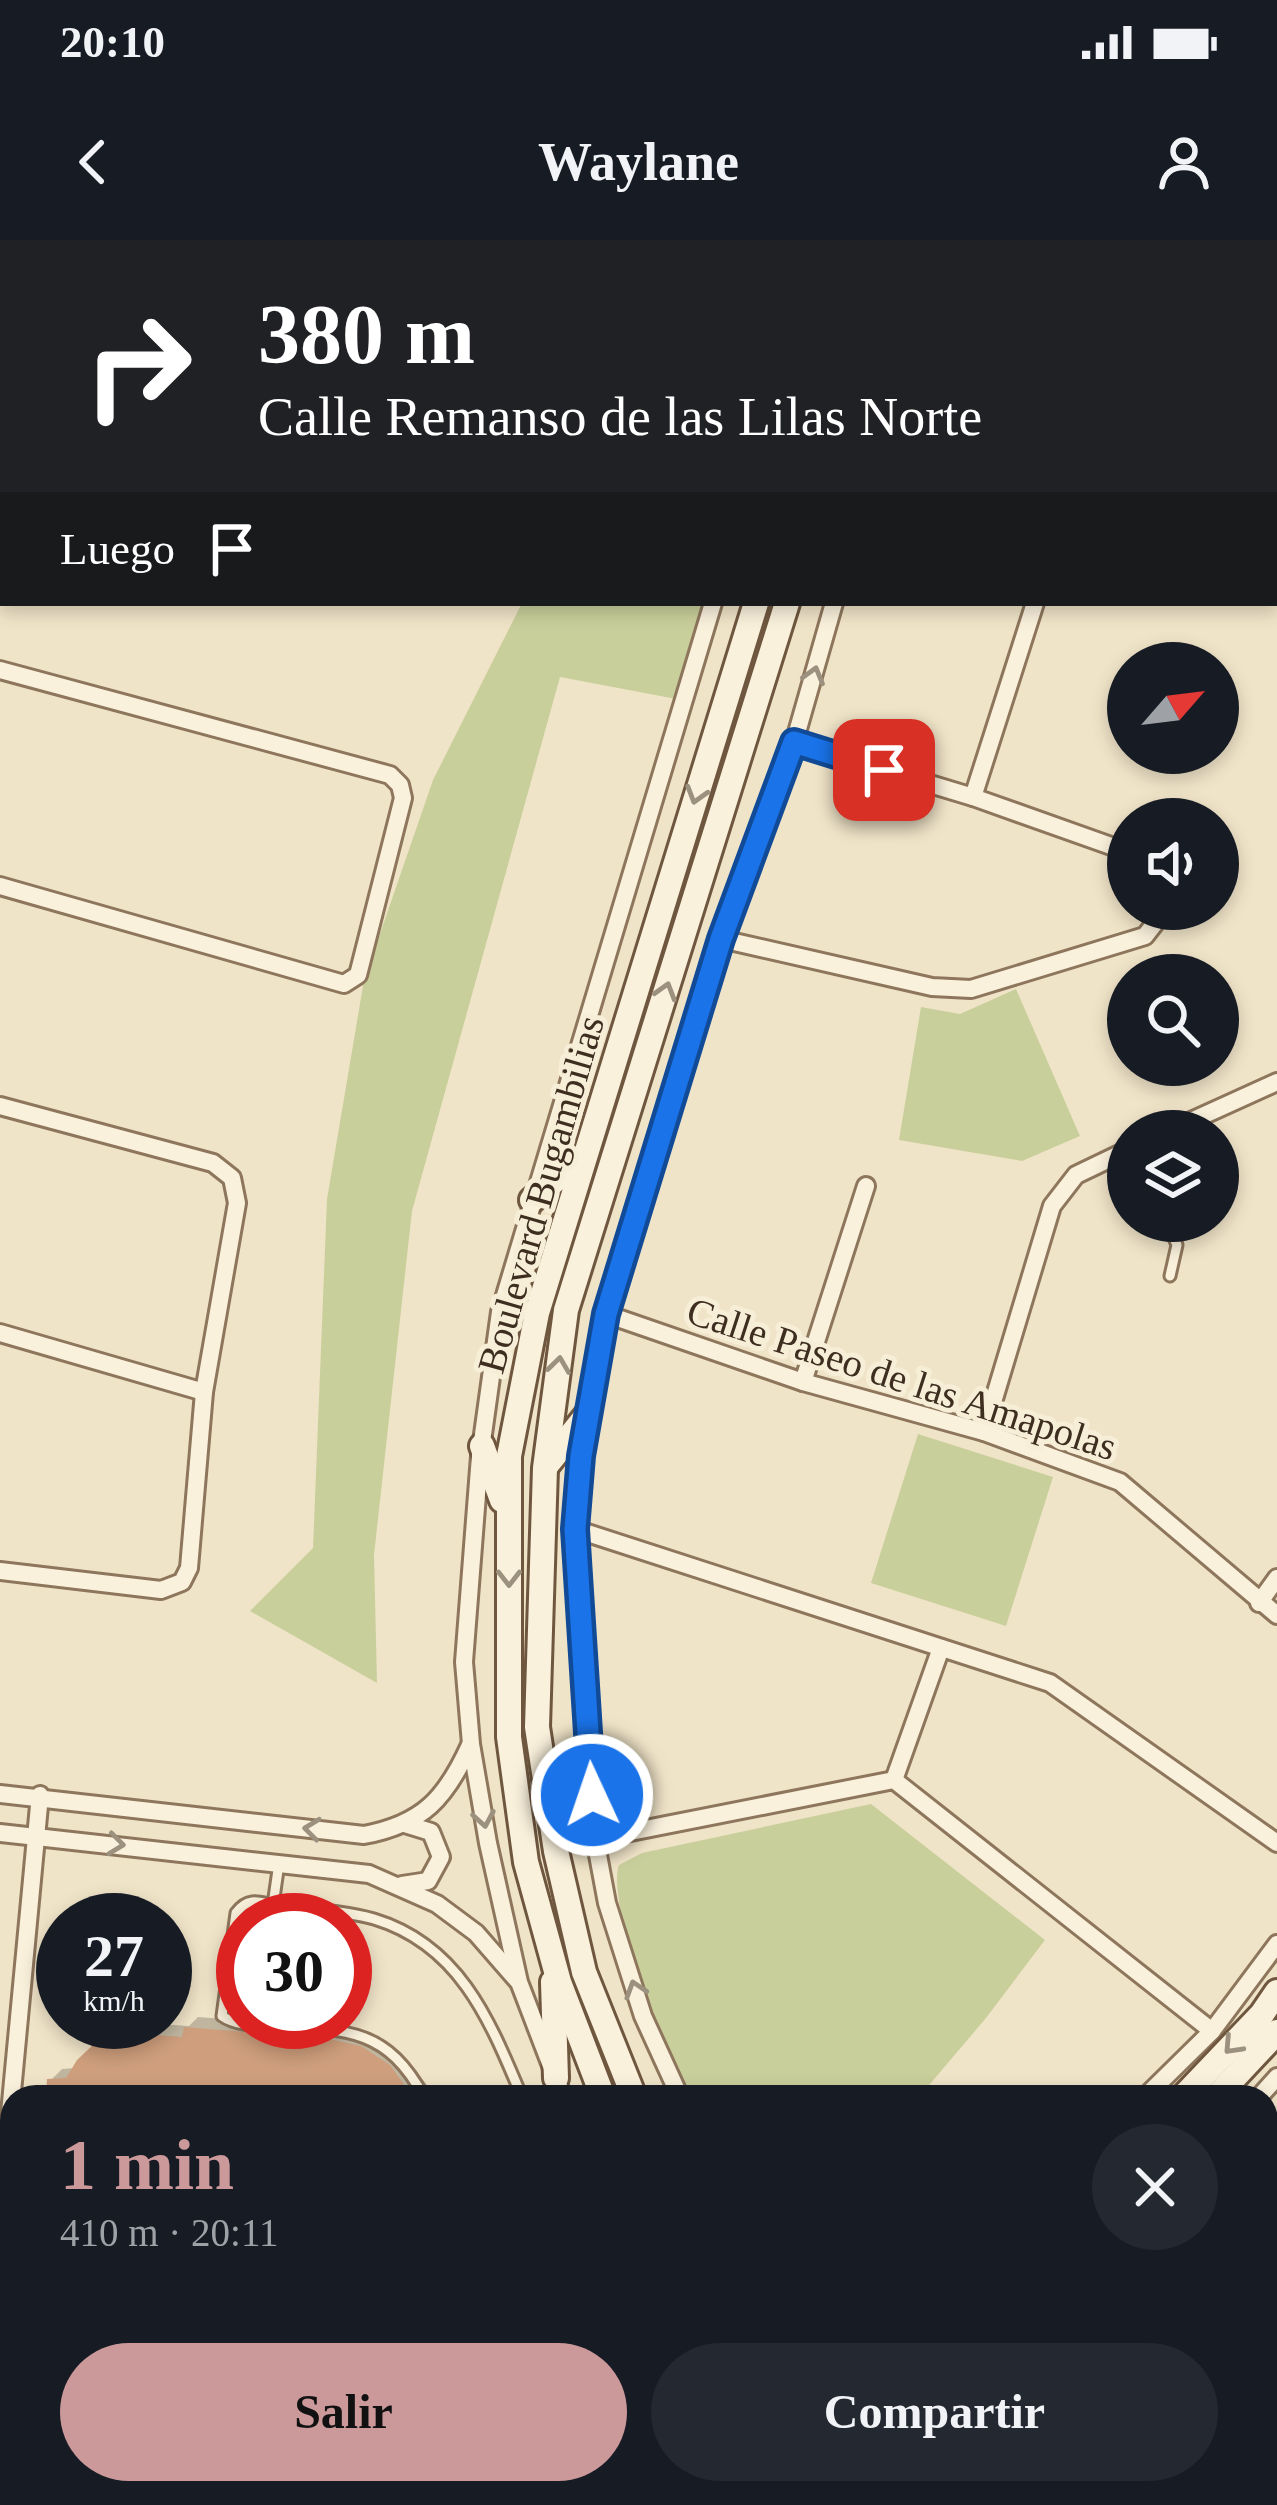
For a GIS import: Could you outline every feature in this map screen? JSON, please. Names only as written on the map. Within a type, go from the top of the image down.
[{"type":"street","name":"Boulevard Bugambilias","points":[[559,2085],[519,1982],[471,1744],[464,1662],[482,1446],[500,1312],[712,606]]},
{"type":"street","name":"Boulevard Bugambilias","points":[[599,2085],[552,1956],[526,1862],[509,1737],[508,1456],[536,1313],[755,606]]},
{"type":"street","name":"Boulevard Bugambilias","points":[[629,2085],[584,1972],[556,1851],[537,1727],[545,1468],[566,1310],[786,606]]},
{"type":"street","points":[[675,2085],[643,2016],[607,1903],[595,1839],[575,1529],[587,1415],[606,1314],[721,939],[794,742],[833,606]]},
{"type":"street","points":[[973,797],[1034,606]]},
{"type":"street","points":[[0,670],[390,775],[400,785],[403,798],[358,975],[350,982],[338,983],[0,886]]},
{"type":"street","points":[[794,742],[1107,845]]},
{"type":"street","points":[[721,939],[932,987],[971,989],[1145,936],[1150,930]]},
{"type":"street","points":[[1215,1110],[1277,1082]]},
{"type":"street","points":[[0,1106],[213,1162],[232,1178],[237,1203],[204,1392],[189,1568],[182,1582],[161,1590],[0,1570]]},
{"type":"street","points":[[532,1200],[583,1156]]},
{"type":"street","points":[[984,1432],[1052,1206],[1076,1175],[1107,1160]]},
{"type":"street","points":[[803,1382],[866,1186]]},
{"type":"street","name":"Calle Paseo de las Amapolas","points":[[606,1314],[803,1382],[984,1432],[1120,1482],[1277,1615]]},
{"type":"street","points":[[0,1333],[204,1392]]},
{"type":"street","points":[[545,1468],[587,1415]]},
{"type":"street","points":[[482,1446],[508,1517]]},
{"type":"street","points":[[575,1529],[1049,1683],[1277,1844]]},
{"type":"street","points":[[1259,1603],[1277,1578]]},
{"type":"street","points":[[894,1780],[941,1648]]},
{"type":"street","points":[[0,1794],[364,1835],[416,1820],[453,1784],[471,1744]]},
{"type":"street","points":[[595,1839],[894,1780],[1212,2030]]},
{"type":"street","points":[[13,2085],[40,1796]]},
{"type":"street","points":[[401,1885],[428,1881],[440,1857],[431,1832],[405,1824]]},
{"type":"street","points":[[0,1832],[369,1874],[437,1904],[476,1933],[519,1982]]},
{"type":"street","points":[[1157,2085],[1212,2030],[1277,1944]]},
{"type":"street","points":[[552,1956],[560,2085]]},
{"type":"street","points":[[1194,2085],[1262,2014],[1277,1991]]},
{"type":"street","points":[[1227,2085],[1277,2032]]},
{"type":"lane","points":[[1170,1276],[1176,1242]]},
{"type":"lane","points":[[275,1893],[279,1863]]},
{"type":"lane","points":[[372,1919],[445,1958],[484,2011],[517,2085]]},
{"type":"lane","points":[[372,2041],[403,2062],[417,2085]]},
{"type":"green space","points":[[520,606],[705,606],[687,701],[560,677],[412,1211],[374,1555],[377,1683],[250,1611],[313,1548],[327,1199],[364,980],[433,780]]},
{"type":"green space","points":[[1016,989],[1080,1136],[1022,1161],[899,1140],[921,1007],[960,1014]]},
{"type":"green space","points":[[918,1434],[1053,1477],[1006,1626],[871,1583]]},
{"type":"green space","points":[[871,1804],[1045,1940],[929,2085],[685,2085],[654,2018],[621,1912],[619,1865],[642,1853]]},
{"type":"building","points":[[192,2028],[216,2030],[216,2049],[366,2049],[390,2065],[404,2085],[47,2085],[47,2079],[66,2078],[89,2049],[192,2049]]},
{"type":"route","points":[[592,1795],[575,1529],[581,1456],[606,1314],[721,939],[794,742],[884,770]]}]
